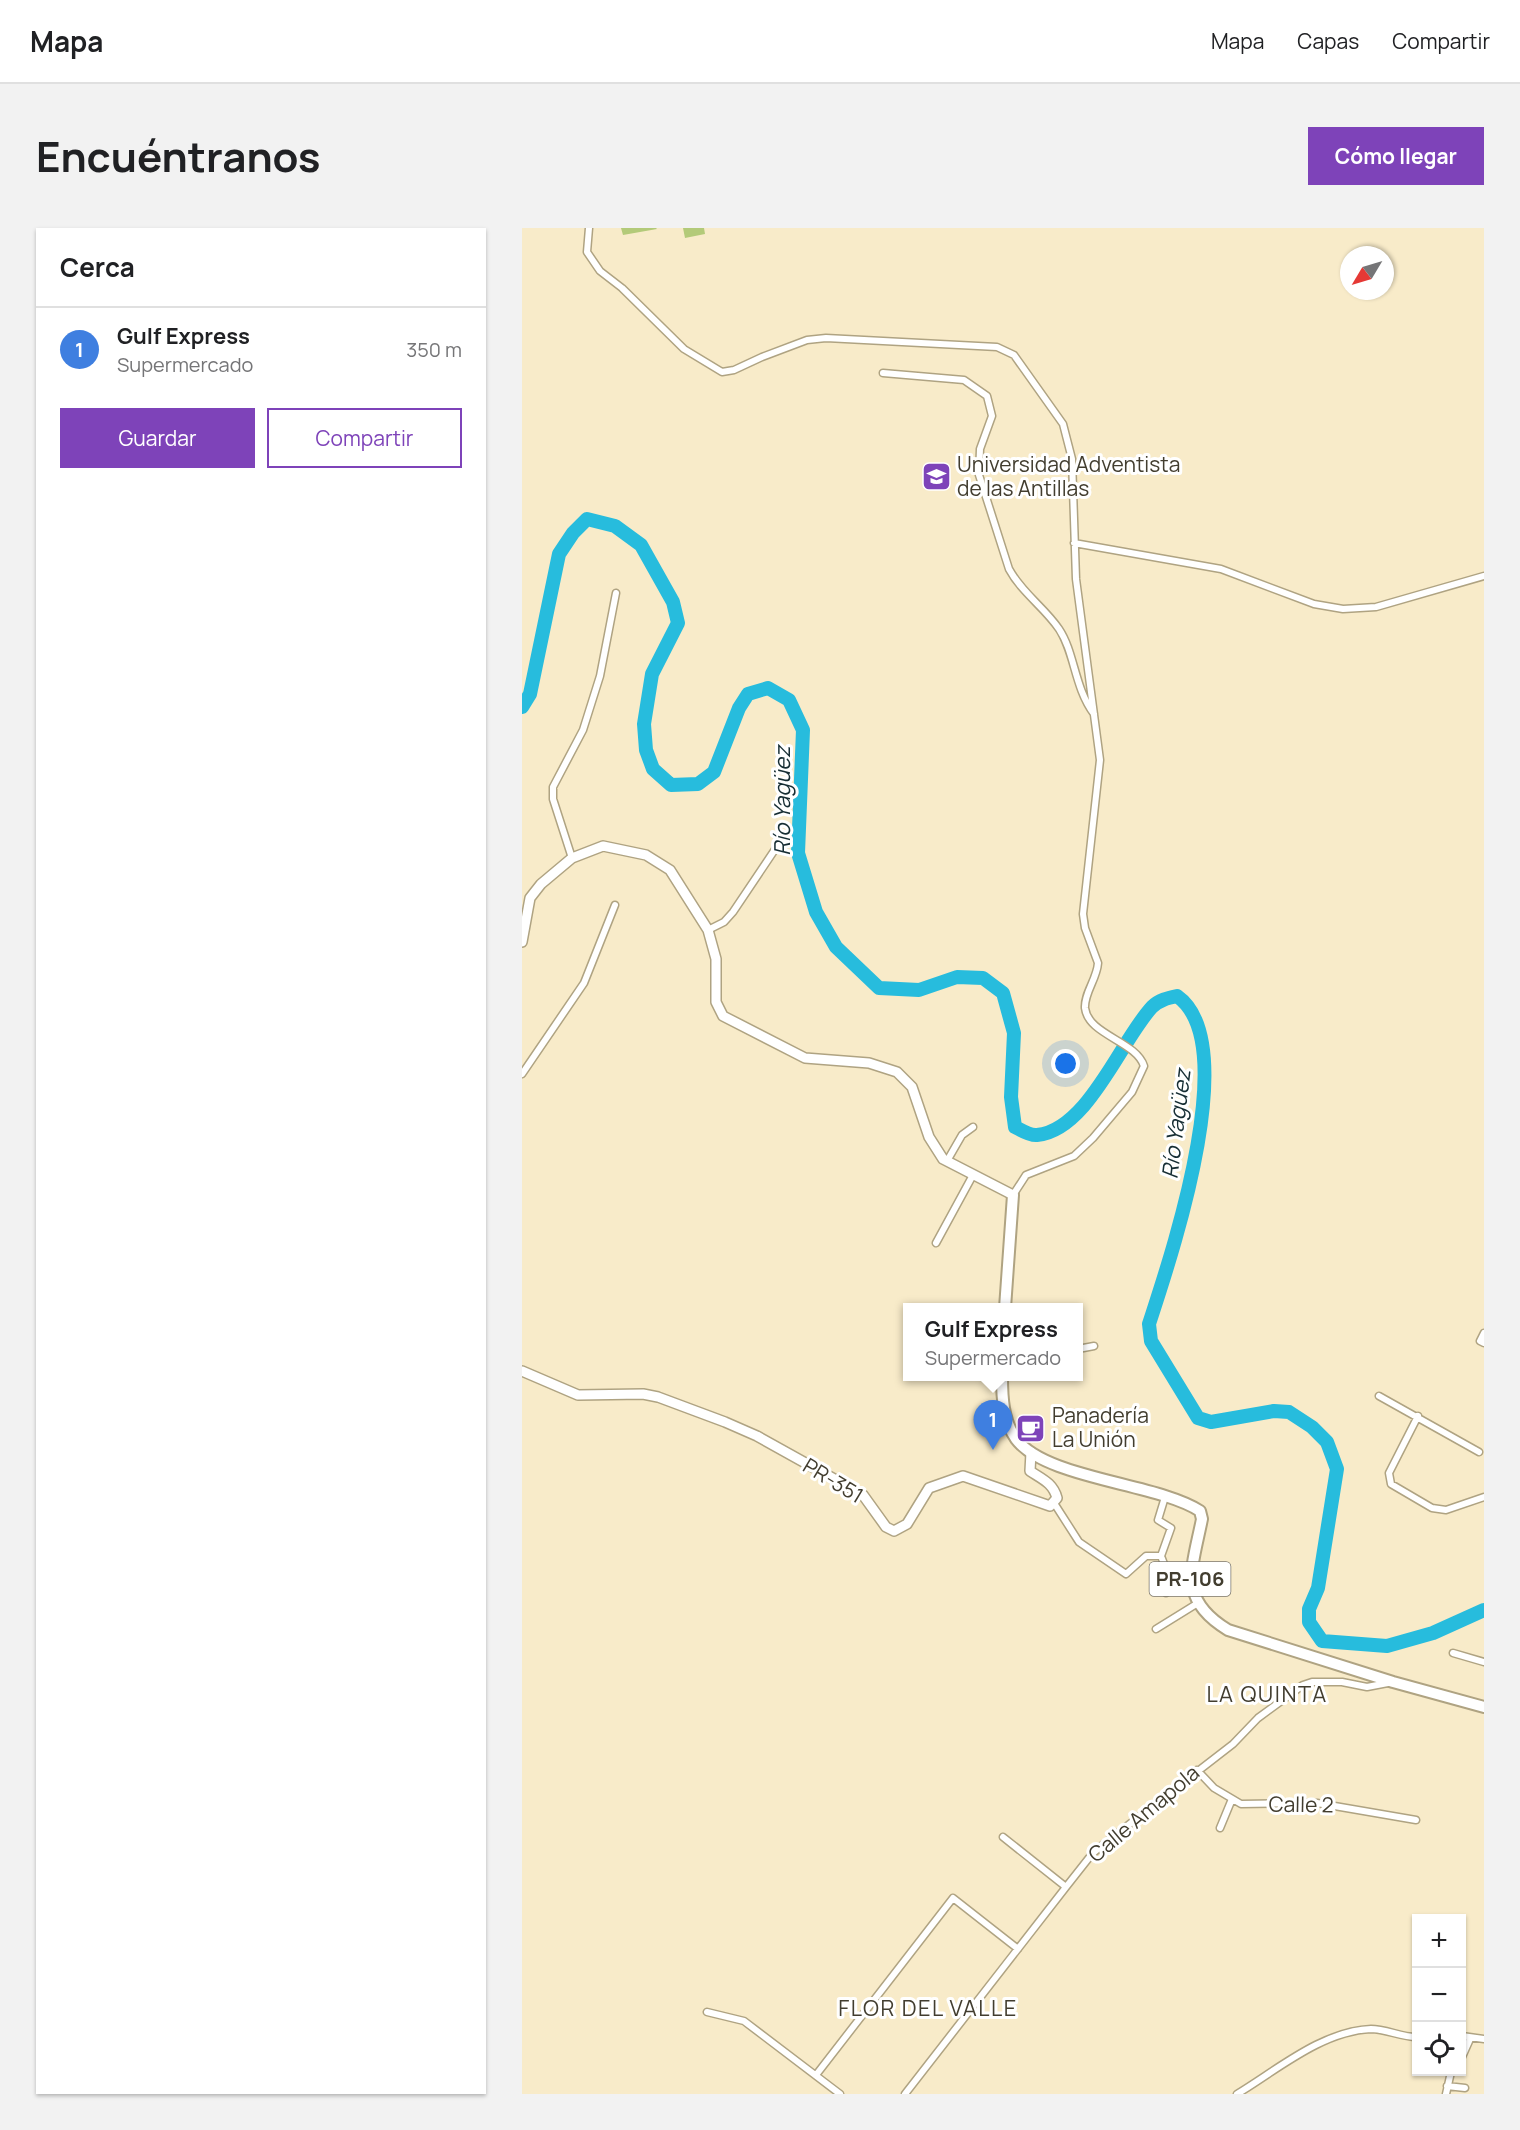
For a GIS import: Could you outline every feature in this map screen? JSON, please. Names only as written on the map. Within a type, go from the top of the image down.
[{"type":"main road","points":[[522,942],[530,898],[541,884],[572,858],[603,846],[646,855],[670,870],[708,930],[716,959],[716,1002],[723,1016],[805,1058],[869,1063],[897,1072],[912,1087],[935,1151],[946,1161],[1013,1195],[1005,1303]]},
{"type":"main road","name":"PR-351","points":[[522,1371],[578,1395],[643,1394],[658,1397],[725,1422],[757,1436],[863,1495],[886,1527],[894,1531],[907,1524],[929,1488],[963,1476],[1043,1505],[1050,1506],[1054,1503]]},
{"type":"main road","name":"PR-106","points":[[1002,1381],[1002,1401],[1008,1423],[1017,1440],[1031,1452],[1098,1478],[1165,1497],[1200,1511],[1202,1519],[1190,1579],[1198,1603],[1211,1620],[1228,1630],[1393,1682],[1484,1707]]},
{"type":"main road","points":[[1031,1452],[1030,1471],[1053,1488],[1057,1498],[1054,1503]]},
{"type":"street","points":[[589,228],[587,252],[600,272],[622,288],[684,349],[722,372],[734,370],[807,340],[826,338],[966,344],[1008,351],[1038,387],[1067,433],[1072,459],[1076,579],[1100,760],[1083,914],[1085,928],[1098,963],[1085,1009],[1092,1023],[1138,1053],[1144,1066],[1142,1075],[1132,1092],[1093,1138],[1074,1156],[1026,1175],[1013,1195]]},
{"type":"street","points":[[883,373],[964,380],[987,396],[992,416],[980,449],[979,475],[1009,569],[1016,583],[1060,630],[1084,701],[1095,714]]},
{"type":"street","points":[[1074,543],[1221,569],[1314,604],[1342,609],[1376,608],[1484,576]]},
{"type":"street","points":[[572,858],[553,799],[553,787],[583,730],[600,676],[616,593]]},
{"type":"street","points":[[708,930],[724,922],[733,912],[782,839]]},
{"type":"street","points":[[522,1074],[584,983],[615,905]]},
{"type":"street","points":[[946,1161],[962,1135],[973,1127]]},
{"type":"street","points":[[936,1243],[973,1175]]},
{"type":"street","points":[[1482,1342],[1484,1333]]},
{"type":"street","points":[[1083,1348],[1094,1346]]},
{"type":"street","points":[[1379,1396],[1479,1452]]},
{"type":"street","points":[[1418,1416],[1389,1473],[1391,1484],[1432,1508],[1446,1510],[1484,1497]]},
{"type":"street","points":[[1165,1497],[1158,1520],[1171,1528],[1161,1556],[1166,1569],[1166,1593]]},
{"type":"street","points":[[1054,1503],[1079,1542],[1126,1574],[1146,1556],[1161,1556]]},
{"type":"street","points":[[1156,1629],[1198,1603]]},
{"type":"street","points":[[1453,1653],[1484,1662]]},
{"type":"street","name":"Calle Amapola","points":[[905,2094],[1092,1854],[1233,1744],[1258,1718],[1303,1685],[1312,1682],[1342,1682],[1367,1688],[1393,1682]]},
{"type":"street","name":"Calle 2","points":[[1197,1770],[1214,1788],[1232,1799],[1253,1804],[1317,1803],[1416,1820]]},
{"type":"street","points":[[1220,1828],[1232,1799]]},
{"type":"street","points":[[1003,1836],[1066,1887]]},
{"type":"street","points":[[816,2075],[953,1898],[1018,1949]]},
{"type":"street","points":[[707,2012],[744,2021],[840,2094]]},
{"type":"street","points":[[1237,2094],[1315,2047],[1339,2036],[1371,2029],[1412,2036]]},
{"type":"street","points":[[1466,2038],[1484,2039]]},
{"type":"street","points":[[1466,2047],[1470,2039]]},
{"type":"street","points":[[1446,2094],[1450,2076]]},
{"type":"street","points":[[1447,2086],[1465,2088]]},
{"type":"green space","points":[[621,228],[656,228],[657,229],[623,235]]},
{"type":"green space","points":[[683,228],[704,228],[705,234],[685,238]]},
{"type":"waterway","name":"Río Yagüez","points":[[522,707],[530,694],[559,554],[573,533],[587,519],[615,526],[641,545],[673,602],[678,623],[652,674],[644,724],[646,750],[653,769],[671,785],[698,784],[714,772],[739,708],[748,694],[768,688],[789,700],[803,730],[798,853],[816,912],[836,947],[879,988],[919,990],[957,977],[983,978],[1003,993],[1014,1033],[1011,1097],[1015,1127],[1037,1135],[1055,1129],[1072,1118],[1102,1082],[1152,1007],[1161,1001],[1177,996],[1196,1021],[1204,1058],[1203,1103],[1196,1153],[1185,1204],[1149,1324],[1151,1341],[1198,1418],[1211,1422],[1274,1411],[1289,1412],[1312,1427],[1327,1442],[1337,1469],[1318,1588],[1309,1609],[1309,1622],[1322,1641],[1387,1646],[1433,1633],[1484,1610]]},
{"type":"place","name":"Universidad Adventista de las Antillas","points":[[936,477]]},
{"type":"place","name":"Panadería La Unión","points":[[1031,1428]]},
{"type":"place","name":"Gulf Express","points":[[993,1450]]},
{"type":"district","name":"LA QUINTA","points":[[1267,1694]]},
{"type":"district","name":"FLOR DEL VALLE","points":[[928,2008]]}]
